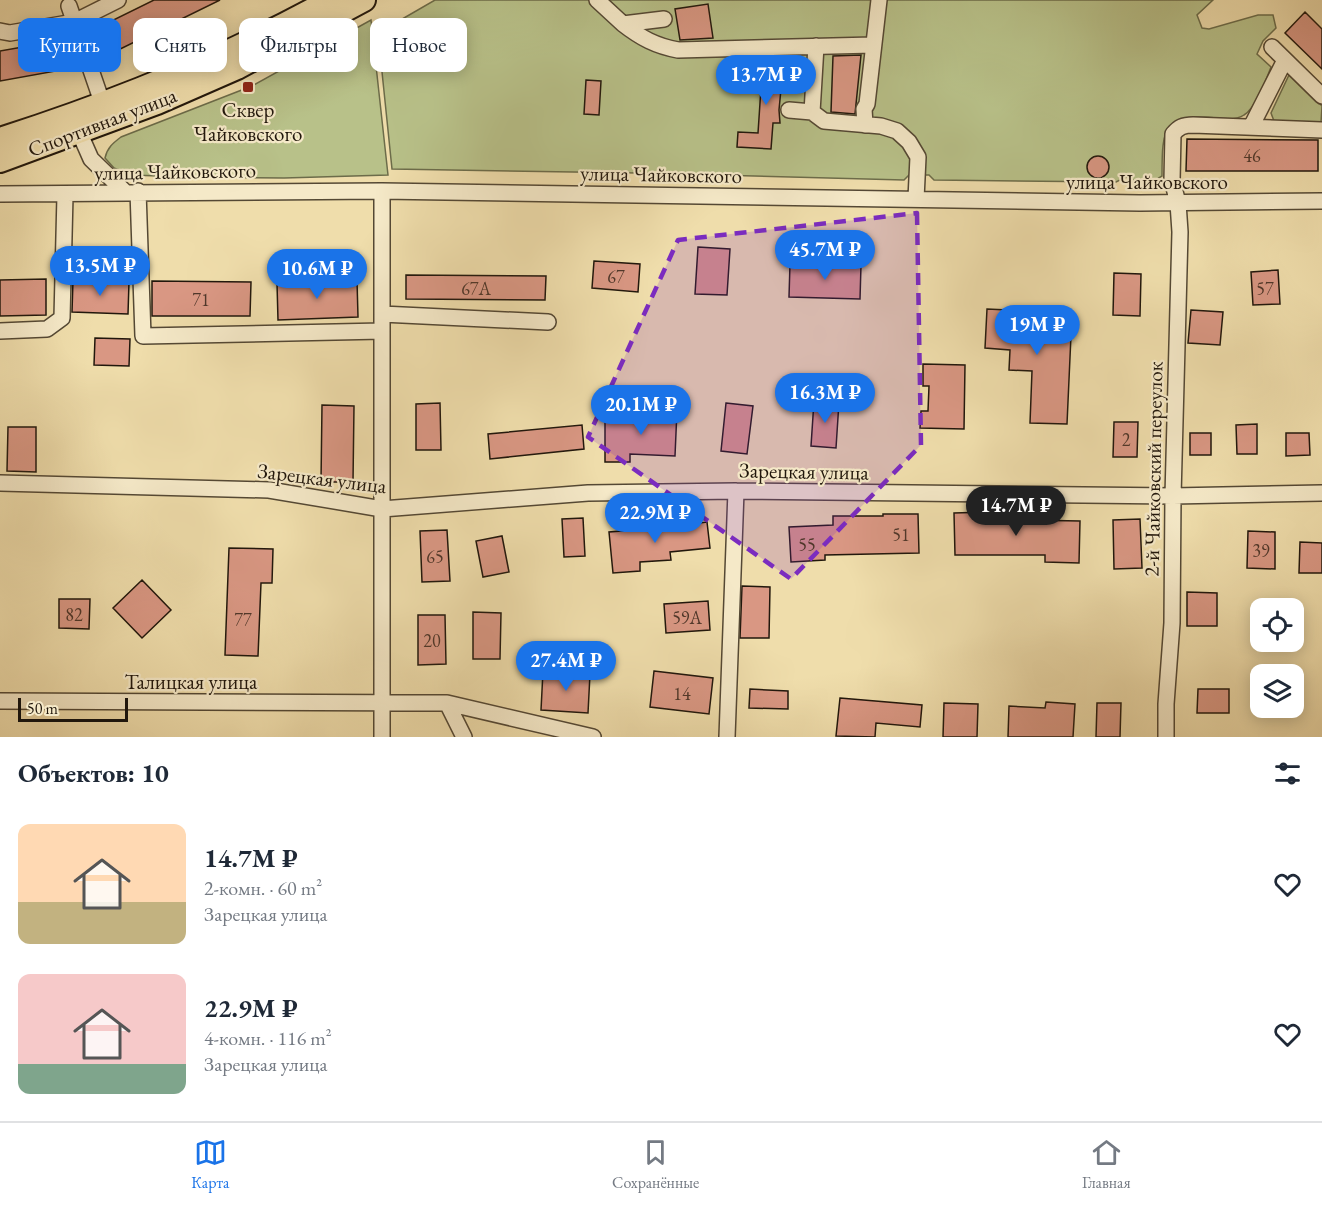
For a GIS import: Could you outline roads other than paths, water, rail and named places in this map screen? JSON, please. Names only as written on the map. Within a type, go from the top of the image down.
[{"type":"highway","name":"Спортивная улица","points":[[0,161],[75,125],[103,105],[241,47],[330,0]]},
{"type":"highway","name":"Спортивная улица","points":[[0,139],[75,125],[157,103],[237,68],[364,0]]},
{"type":"street","points":[[82,18],[118,0]]},
{"type":"street","points":[[597,0],[645,40],[660,47],[678,50],[873,45]]},
{"type":"street","points":[[865,125],[864,109],[867,104],[879,0]]},
{"type":"street","points":[[69,6],[73,18]]},
{"type":"street","points":[[623,24],[664,19]]},
{"type":"street","points":[[0,30],[10,33],[18,32]]},
{"type":"street","points":[[812,112],[816,46]]},
{"type":"street","points":[[1272,47],[1322,96]]},
{"type":"street","points":[[1285,60],[1251,127],[1322,130]]},
{"type":"street","points":[[91,72],[103,105]]},
{"type":"street","points":[[789,110],[812,112],[824,121],[881,126],[897,130],[909,142],[918,157],[916,199]]},
{"type":"street","points":[[75,125],[91,159],[131,191],[143,336],[382,331]]},
{"type":"street","name":"2-й Чайковский переулок","points":[[1166,737],[1172,623],[1180,232],[1178,203],[1172,180],[1173,134],[1184,125],[1251,127]]},
{"type":"street","points":[[382,190],[382,737]]},
{"type":"street","name":"улица Чайковского","points":[[0,194],[382,190],[1178,203],[1322,201]]},
{"type":"street","points":[[0,331],[47,329],[62,318],[65,195]]},
{"type":"street","points":[[382,314],[548,322]]},
{"type":"street","name":"Зарецкая улица","points":[[0,483],[269,490],[382,509],[588,493],[736,491],[1173,496],[1322,493]]},
{"type":"street","points":[[727,737],[736,491]]},
{"type":"street","name":"Талицкая улица","points":[[0,701],[447,704],[593,737]]},
{"type":"street","points":[[447,704],[464,737]]},
{"type":"place","name":"Сквер Чайковского","points":[[248,87]]}]
